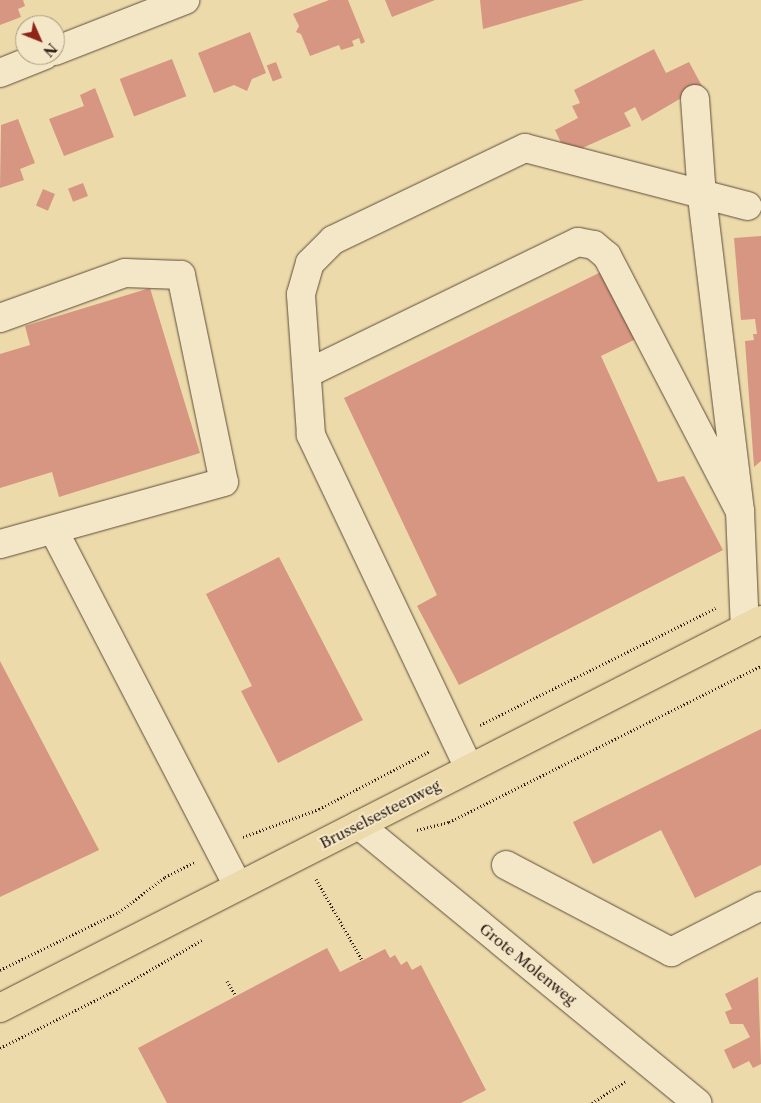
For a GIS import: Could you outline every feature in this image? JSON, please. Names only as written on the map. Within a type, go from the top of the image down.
[{"type":"main road","name":"Brusselsesteenweg","points":[[1,1007],[753,624]]},
{"type":"street","points":[[65,47],[185,0]]},
{"type":"street","points":[[0,73],[20,65]]},
{"type":"street","points":[[695,99],[702,197],[740,511],[743,594],[753,624]]},
{"type":"street","points":[[469,768],[311,435],[301,294],[310,263],[327,246],[525,148],[702,197],[748,206]]},
{"type":"street","points":[[308,373],[578,242],[594,245],[606,256],[740,511]]},
{"type":"street","points":[[0,318],[125,273],[181,275],[224,482],[0,544]]},
{"type":"street","points":[[54,530],[238,886]]},
{"type":"street","name":"Grote Molenweg","points":[[359,824],[698,1103]]},
{"type":"street","points":[[506,865],[671,952],[761,906]]},
{"type":"path","points":[[0,970],[119,912],[165,877],[263,827],[320,809],[455,738],[743,594]]},
{"type":"path","points":[[316,880],[362,960]]},
{"type":"path","points":[[227,982],[236,996]]},
{"type":"path","points":[[592,1103],[652,1065]]},
{"type":"building","points":[[0,0],[23,0],[25,6],[18,9],[20,15],[15,15],[15,19],[0,25]]},
{"type":"building","points":[[329,0],[348,0],[365,42],[361,44],[359,38],[352,41],[354,46],[341,50],[339,45],[310,56],[301,34],[296,32],[299,26],[293,14]]},
{"type":"building","points":[[385,0],[435,0],[392,17]]},
{"type":"building","points":[[480,0],[584,0],[483,29]]},
{"type":"building","points":[[250,32],[266,73],[252,79],[247,91],[234,85],[214,93],[198,53]]},
{"type":"building","points":[[654,49],[666,73],[689,62],[702,86],[642,121],[635,107],[624,113],[631,126],[567,155],[555,130],[578,118],[572,106],[580,103],[574,90]]},
{"type":"building","points":[[172,59],[186,96],[134,116],[120,79]]},
{"type":"building","points":[[276,62],[282,78],[273,81],[267,66]]},
{"type":"building","points":[[95,88],[114,137],[64,156],[49,119],[84,106],[80,95]]},
{"type":"building","points":[[18,119],[35,163],[20,169],[24,180],[0,188],[1,125]]},
{"type":"building","points":[[83,183],[88,196],[73,202],[68,189]]},
{"type":"building","points":[[43,189],[55,194],[48,211],[36,206]]},
{"type":"building","points":[[761,236],[761,461],[754,467],[745,341],[754,340],[753,334],[757,334],[755,319],[741,320],[734,238]]},
{"type":"building","points":[[605,270],[638,338],[601,356],[658,482],[684,476],[723,550],[459,685],[417,606],[437,595],[344,398]]},
{"type":"building","points":[[150,288],[200,453],[59,497],[52,472],[0,488],[0,354],[30,345],[25,326]]},
{"type":"building","points":[[279,557],[363,720],[278,763],[241,691],[252,686],[206,594]]},
{"type":"building","points":[[0,661],[99,850],[0,897]]},
{"type":"building","points":[[761,729],[761,865],[695,898],[661,830],[593,864],[573,822]]},
{"type":"building","points":[[327,948],[340,972],[385,949],[390,958],[395,955],[401,965],[407,961],[412,970],[421,965],[486,1090],[461,1103],[167,1103],[138,1048]]},
{"type":"building","points":[[758,977],[761,1064],[753,1068],[749,1061],[733,1069],[724,1050],[750,1037],[743,1024],[730,1024],[725,1012],[732,1009],[725,994]]}]
